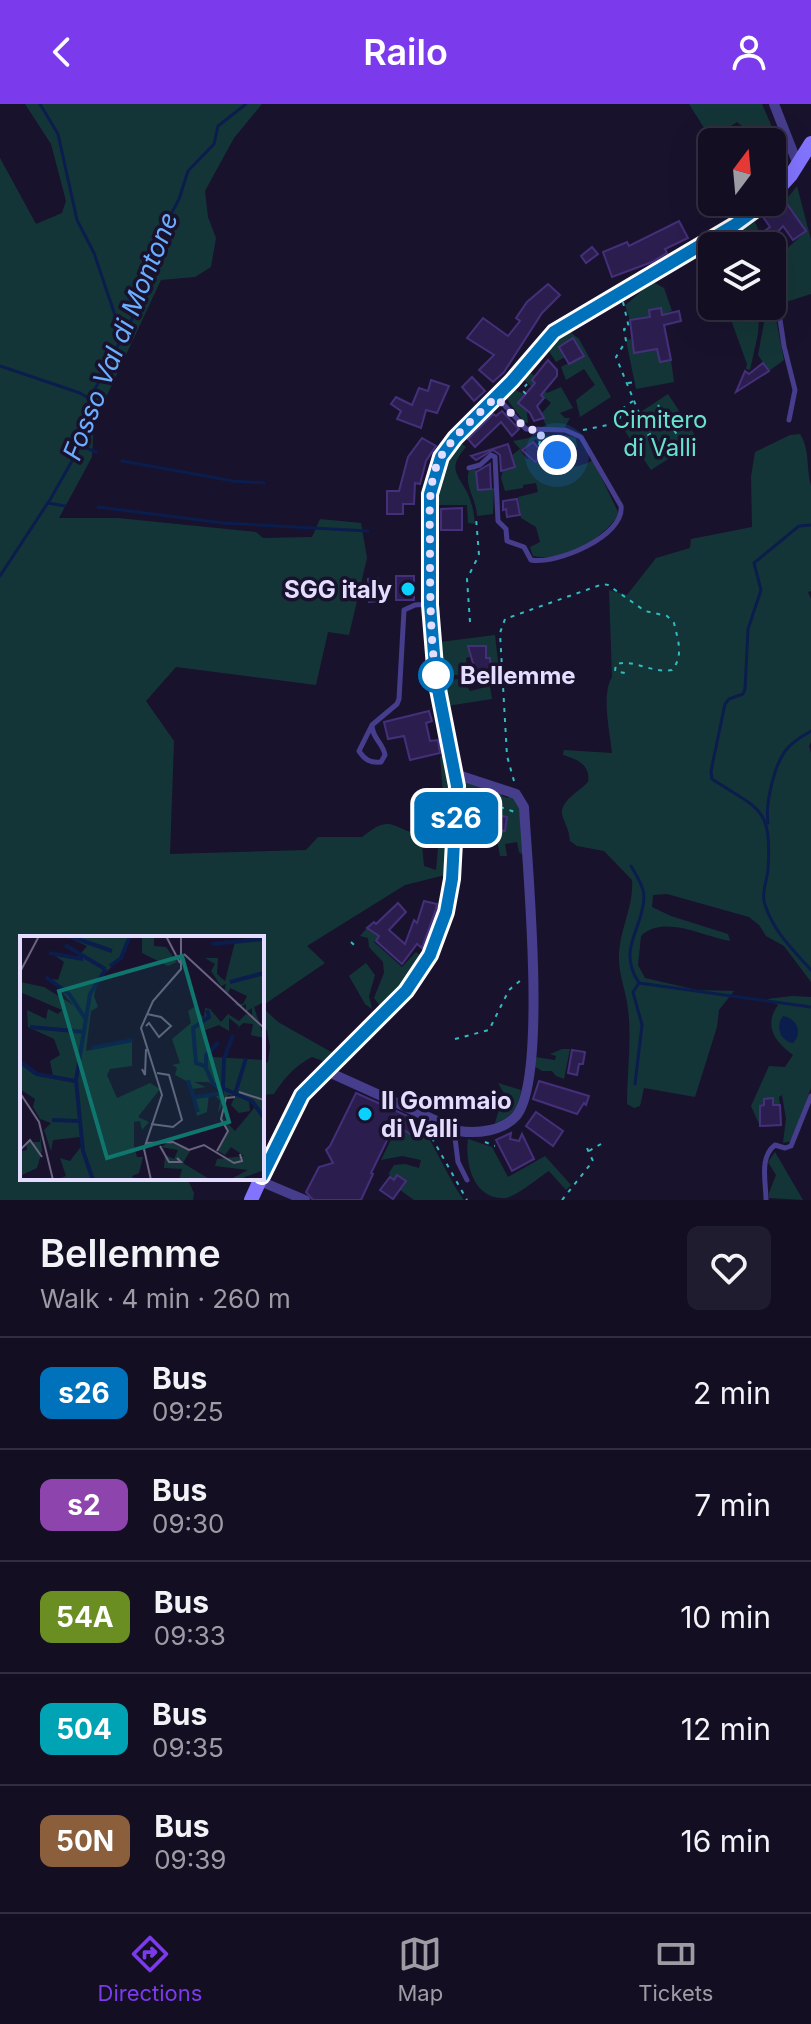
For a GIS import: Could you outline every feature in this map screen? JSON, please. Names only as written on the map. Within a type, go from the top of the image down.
[{"type":"main road","points":[[786,179],[810,148]]},
{"type":"main road","points":[[264,1172],[298,1101],[324,1070],[396,1002],[415,979],[433,948],[445,918],[452,879],[457,809],[455,774],[436,679],[430,605],[430,502],[436,467],[452,442],[560,327],[747,216]]},
{"type":"main road","points":[[251,1200],[260,1180]]},
{"type":"street","points":[[774,104],[798,165]]},
{"type":"street","points":[[324,1070],[454,1129],[472,1133],[491,1130],[510,1122],[519,1111],[529,1070],[535,1022],[524,807],[516,794],[455,774]]},
{"type":"street","points":[[264,1180],[305,1200]]},
{"type":"lane","points":[[780,320],[795,390],[789,420]]},
{"type":"lane","points":[[469,468],[480,465],[491,455],[495,457],[497,518],[506,529],[507,541],[524,547],[531,560],[556,559],[594,543],[622,513],[621,506],[581,437],[565,430],[526,429],[496,397]]},
{"type":"lane","points":[[372,725],[372,734],[384,750],[381,762],[372,763],[364,759],[359,751],[372,725],[399,699],[404,610],[415,605],[430,605]]},
{"type":"lane","points":[[766,1200],[765,1162],[769,1149],[775,1145],[791,1146],[811,1096]]},
{"type":"lane","points":[[454,1129],[458,1162],[467,1180]]},
{"type":"path","points":[[630,298],[623,302],[629,328],[624,329],[626,341],[616,357],[634,400],[664,454]]},
{"type":"path","points":[[627,383],[636,384],[629,388]]},
{"type":"path","points":[[526,394],[522,390],[527,385]]},
{"type":"path","points":[[581,437],[583,429],[618,423],[623,408],[634,400]]},
{"type":"path","points":[[658,405],[681,441],[690,435]]},
{"type":"path","points":[[639,441],[674,419]]},
{"type":"path","points":[[542,431],[539,445],[555,453],[560,461]]},
{"type":"path","points":[[470,622],[467,579],[479,555],[476,518]]},
{"type":"path","points":[[516,794],[507,756],[500,649],[500,633],[505,619],[603,584],[608,585],[645,611],[667,616],[674,623],[680,654],[672,670],[664,672],[626,663],[616,664],[618,674],[629,674]]},
{"type":"path","points":[[500,807],[507,809]]},
{"type":"path","points":[[351,942],[355,946]]},
{"type":"path","points":[[455,1039],[489,1030],[509,990],[533,973]]},
{"type":"path","points":[[420,1113],[441,1158],[467,1200]]},
{"type":"path","points":[[491,1144],[495,1146]]},
{"type":"path","points":[[588,1152],[601,1144]]},
{"type":"path","points":[[562,1200],[593,1161],[586,1146]]},
{"type":"green space","points":[[25,104],[262,104],[234,138],[205,191],[208,217],[216,238],[211,267],[195,277],[161,280],[94,423],[92,457],[59,518],[118,518],[256,532],[263,538],[312,537],[320,519],[361,523],[367,558],[349,635],[328,632],[316,685],[176,667],[146,701],[174,741],[170,854],[306,850],[318,837],[362,837],[380,826],[391,824],[421,835],[424,866],[436,870],[443,794],[440,756],[445,755],[449,794],[445,875],[405,885],[307,946],[325,963],[264,1005],[264,936],[20,936],[20,1180],[188,1180],[194,1193],[193,1200],[0,1200],[0,158],[36,224],[62,213],[66,201],[51,144]]},
{"type":"green space","points":[[689,104],[762,104],[772,127],[744,128],[737,122],[728,128],[704,128]]},
{"type":"green space","points":[[797,186],[811,240],[811,294],[786,302],[786,250],[806,231],[786,200]]},
{"type":"green space","points":[[755,222],[759,231],[742,232],[741,229]]},
{"type":"green space","points":[[653,282],[664,288],[672,311],[666,313],[668,325],[664,326],[661,308],[649,310],[650,317],[630,320],[625,305]]},
{"type":"green space","points":[[731,320],[759,320],[750,370],[746,369],[747,364]]},
{"type":"green space","points":[[764,320],[776,320],[784,360],[769,371],[758,355]]},
{"type":"green space","points":[[568,330],[579,339],[611,397],[580,417],[576,400],[595,385],[584,369],[566,380],[561,367],[584,355],[573,339],[559,346],[565,357],[556,362],[549,351],[553,342]]},
{"type":"green space","points":[[631,339],[634,353],[657,349],[660,362],[671,360],[674,382],[636,389],[627,345],[627,340]]},
{"type":"green space","points":[[529,372],[535,376],[532,380],[547,393],[561,387],[573,408],[560,413],[570,418],[565,427],[547,428],[541,414],[551,403],[523,379]]},
{"type":"green space","points":[[514,389],[525,395],[528,423],[506,398]]},
{"type":"green space","name":"Cimitero di Valli","points":[[668,394],[698,440],[651,470],[621,425]]},
{"type":"green space","points":[[800,434],[805,446],[811,486],[811,591],[808,592],[811,599],[811,982],[784,946],[766,936],[749,917],[667,894],[653,895],[652,907],[728,934],[730,941],[672,927],[650,930],[641,936],[638,965],[645,978],[697,990],[734,991],[719,1010],[717,1027],[695,1097],[644,1088],[640,1106],[634,1108],[627,1104],[629,1021],[619,961],[632,880],[604,851],[577,846],[570,841],[562,809],[588,782],[588,776],[582,764],[563,755],[564,750],[612,753],[607,704],[612,677],[609,590],[627,595],[656,558],[690,548],[691,539],[752,527],[751,477],[755,452],[790,435]]},
{"type":"green space","points":[[566,435],[576,438],[577,447],[556,459],[547,459],[547,453],[536,439],[520,450],[527,459],[534,463],[538,461],[548,468],[579,466],[593,460],[619,514],[603,532],[582,547],[558,556],[533,556],[530,547],[540,542],[536,527],[521,518],[518,497],[538,492],[536,483],[505,491],[501,478],[503,470],[515,467],[512,455],[520,449],[513,441]]},
{"type":"green space","points":[[460,442],[466,447],[457,460],[456,470],[470,500],[475,524],[468,523],[467,505],[437,505],[444,470]]},
{"type":"green space","points":[[476,469],[478,490],[494,488],[493,514],[477,516],[468,477],[469,471]]},
{"type":"green space","points":[[495,635],[499,671],[491,673],[486,646],[469,646],[470,657],[466,658],[467,669],[462,675],[443,675],[440,642]]},
{"type":"green space","points":[[462,679],[470,691],[490,686],[492,699],[447,706],[444,683]]},
{"type":"green space","points":[[463,779],[519,800],[524,856],[519,852],[517,842],[505,844],[507,856],[500,856],[496,834],[461,841]]},
{"type":"green space","points":[[367,928],[379,936],[374,942],[402,967],[416,952],[420,955],[397,991],[380,1006],[374,998],[384,973],[383,962],[369,947],[368,938],[360,936]]},
{"type":"green space","points":[[366,963],[375,975],[369,996],[372,1009],[365,1004],[349,976]]},
{"type":"green space","points":[[811,997],[811,1088],[792,1141],[783,1143],[786,1119],[782,1095],[779,1097],[780,1105],[773,1105],[773,1099],[764,1099],[764,1105],[760,1106],[760,1126],[751,1106],[769,1066],[785,1067],[793,1055],[773,1033],[771,1020],[778,1005],[767,999]]},
{"type":"green space","points":[[264,1009],[278,1022],[333,1053],[323,1061],[312,1057],[306,1060],[291,1072],[274,1094],[264,1095],[264,1063],[268,1062],[270,1047],[267,1030],[264,1030]]},
{"type":"green space","points":[[570,1049],[564,1079],[552,1071],[542,1071],[534,1066],[535,1057],[555,1060],[556,1056],[550,1054]]},
{"type":"green space","points":[[498,1083],[521,1090],[514,1111],[495,1123],[504,1093]]},
{"type":"green space","points":[[414,1117],[464,1200],[414,1200],[400,1190],[397,1176],[394,1180],[390,1177],[394,1165],[419,1168],[421,1160],[402,1156],[381,1160],[398,1125],[408,1129]]},
{"type":"green space","points":[[468,1139],[492,1147],[508,1177],[545,1156],[571,1185],[566,1190],[549,1171],[506,1198],[485,1193],[473,1178],[468,1158]]},
{"type":"green space","points":[[775,1152],[803,1200],[769,1198],[776,1175],[768,1162]]},
{"type":"water","points":[[783,1016],[797,1026],[798,1035],[793,1043],[780,1032],[779,1024]]},
{"type":"building","points":[[786,202],[806,231],[793,240],[783,226],[778,232],[763,232],[770,227],[763,217],[786,216]]},
{"type":"building","points":[[679,221],[688,238],[665,249],[667,253],[652,262],[612,277],[603,252],[627,242],[629,246]]},
{"type":"building","points":[[592,247],[598,254],[586,263],[581,256]]},
{"type":"building","points":[[548,284],[560,295],[542,313],[504,372],[493,382],[479,370],[494,355],[467,338],[483,318],[508,336],[520,321],[516,318],[527,302]]},
{"type":"building","points":[[661,308],[662,315],[679,311],[681,321],[664,325],[671,360],[660,362],[657,349],[634,353],[630,320],[650,317],[649,310]]},
{"type":"building","points":[[573,338],[584,356],[569,364],[559,347]]},
{"type":"building","points":[[548,360],[557,370],[557,376],[541,395],[544,398],[537,406],[544,418],[534,421],[518,403],[535,383],[532,380]]},
{"type":"building","points":[[763,363],[769,371],[736,392],[745,371],[749,374]]},
{"type":"building","points":[[472,377],[485,391],[474,401],[462,387]]},
{"type":"building","points":[[431,380],[449,386],[437,413],[426,410],[421,428],[397,419],[401,411],[391,404],[396,397],[412,405],[419,388],[428,391]]},
{"type":"building","points":[[502,411],[519,429],[512,436],[501,422],[475,447],[468,439],[493,414],[496,416]]},
{"type":"building","points":[[558,435],[568,438],[547,453],[544,446]]},
{"type":"building","points":[[422,438],[436,446],[426,461],[420,484],[415,483],[414,504],[403,504],[403,514],[387,514],[387,491],[399,491],[408,457]]},
{"type":"building","points":[[533,442],[545,455],[535,462],[522,450]]},
{"type":"building","points":[[508,444],[515,467],[501,471],[500,455],[493,450],[476,460],[471,456]]},
{"type":"building","points":[[490,464],[491,489],[478,490],[476,472]]},
{"type":"building","points":[[517,499],[520,515],[507,517],[503,501]]},
{"type":"building","points":[[462,508],[462,530],[441,530],[441,509]]},
{"type":"building","points":[[396,576],[414,576],[414,600],[396,600]]},
{"type":"building","points":[[378,578],[379,601],[369,602],[368,579]]},
{"type":"building","points":[[468,646],[486,646],[491,673],[476,674]]},
{"type":"building","points":[[429,711],[432,721],[426,723],[430,741],[438,740],[440,753],[410,760],[404,736],[388,739],[384,722]]},
{"type":"building","points":[[493,814],[507,817],[505,831],[491,828]]},
{"type":"building","points":[[424,901],[437,904],[436,909],[422,948],[417,944],[402,964],[376,941],[379,936],[367,928],[374,922],[376,924],[398,903],[406,912],[389,930],[405,944],[414,920],[417,923]]},
{"type":"building","points":[[572,1050],[585,1052],[577,1075],[568,1073]]},
{"type":"building","points":[[539,1081],[589,1096],[586,1105],[584,1103],[577,1114],[533,1099]]},
{"type":"building","points":[[356,1093],[412,1118],[410,1122],[419,1128],[413,1136],[395,1124],[361,1200],[313,1200],[306,1192],[319,1167],[333,1163],[326,1150]]},
{"type":"building","points":[[773,1098],[773,1105],[780,1105],[781,1125],[760,1126],[760,1106],[764,1105],[764,1099]]},
{"type":"building","points":[[536,1112],[563,1131],[553,1146],[526,1126]]},
{"type":"building","points":[[511,1133],[510,1139],[519,1141],[522,1134],[534,1159],[512,1171],[496,1140]]},
{"type":"building","points":[[397,1175],[406,1181],[393,1199],[380,1190],[390,1177],[394,1180]]},
{"type":"waterway","points":[[40,104],[58,134],[77,220],[94,253],[122,336]]},
{"type":"waterway","name":"Fosso Val di Montone","points":[[0,576],[77,452],[95,389],[135,313],[154,247],[179,199],[188,171],[214,144],[218,126],[246,104]]},
{"type":"waterway","points":[[0,366],[80,393],[93,401]]},
{"type":"waterway","points":[[79,445],[96,452]]},
{"type":"waterway","points":[[122,461],[233,481],[264,483]]},
{"type":"waterway","points":[[48,503],[65,506]]},
{"type":"waterway","points":[[98,507],[223,523],[368,531]]},
{"type":"waterway","points":[[811,525],[799,526],[754,563],[761,590],[748,629],[745,689],[743,694],[729,699],[725,704],[711,771],[712,779],[751,804],[764,821],[769,848],[765,905],[779,932],[811,970]]},
{"type":"waterway","points":[[768,823],[771,785],[778,765],[791,744],[811,731]]},
{"type":"waterway","points":[[631,866],[644,896],[630,949],[633,971],[639,983],[811,1007]]},
{"type":"waterway","points":[[635,1084],[642,1025],[633,992],[639,983]]},
{"type":"bus line","name":"s26","points":[[264,1172],[302,1095],[415,979],[430,955],[446,912],[452,879],[457,786],[436,679],[430,605],[430,494],[441,457],[554,332],[748,216]]},
{"type":"place","name":"SGG italy","points":[[408,589]]},
{"type":"place","name":"Bellemme","points":[[436,675]]},
{"type":"place","name":"Il Gommaio di Valli","points":[[365,1114]]},
{"type":"route","points":[[436,675],[436,679],[430,605],[430,494],[441,457],[496,397],[526,429],[542,431],[539,444],[546,453],[552,451],[557,455]]}]
